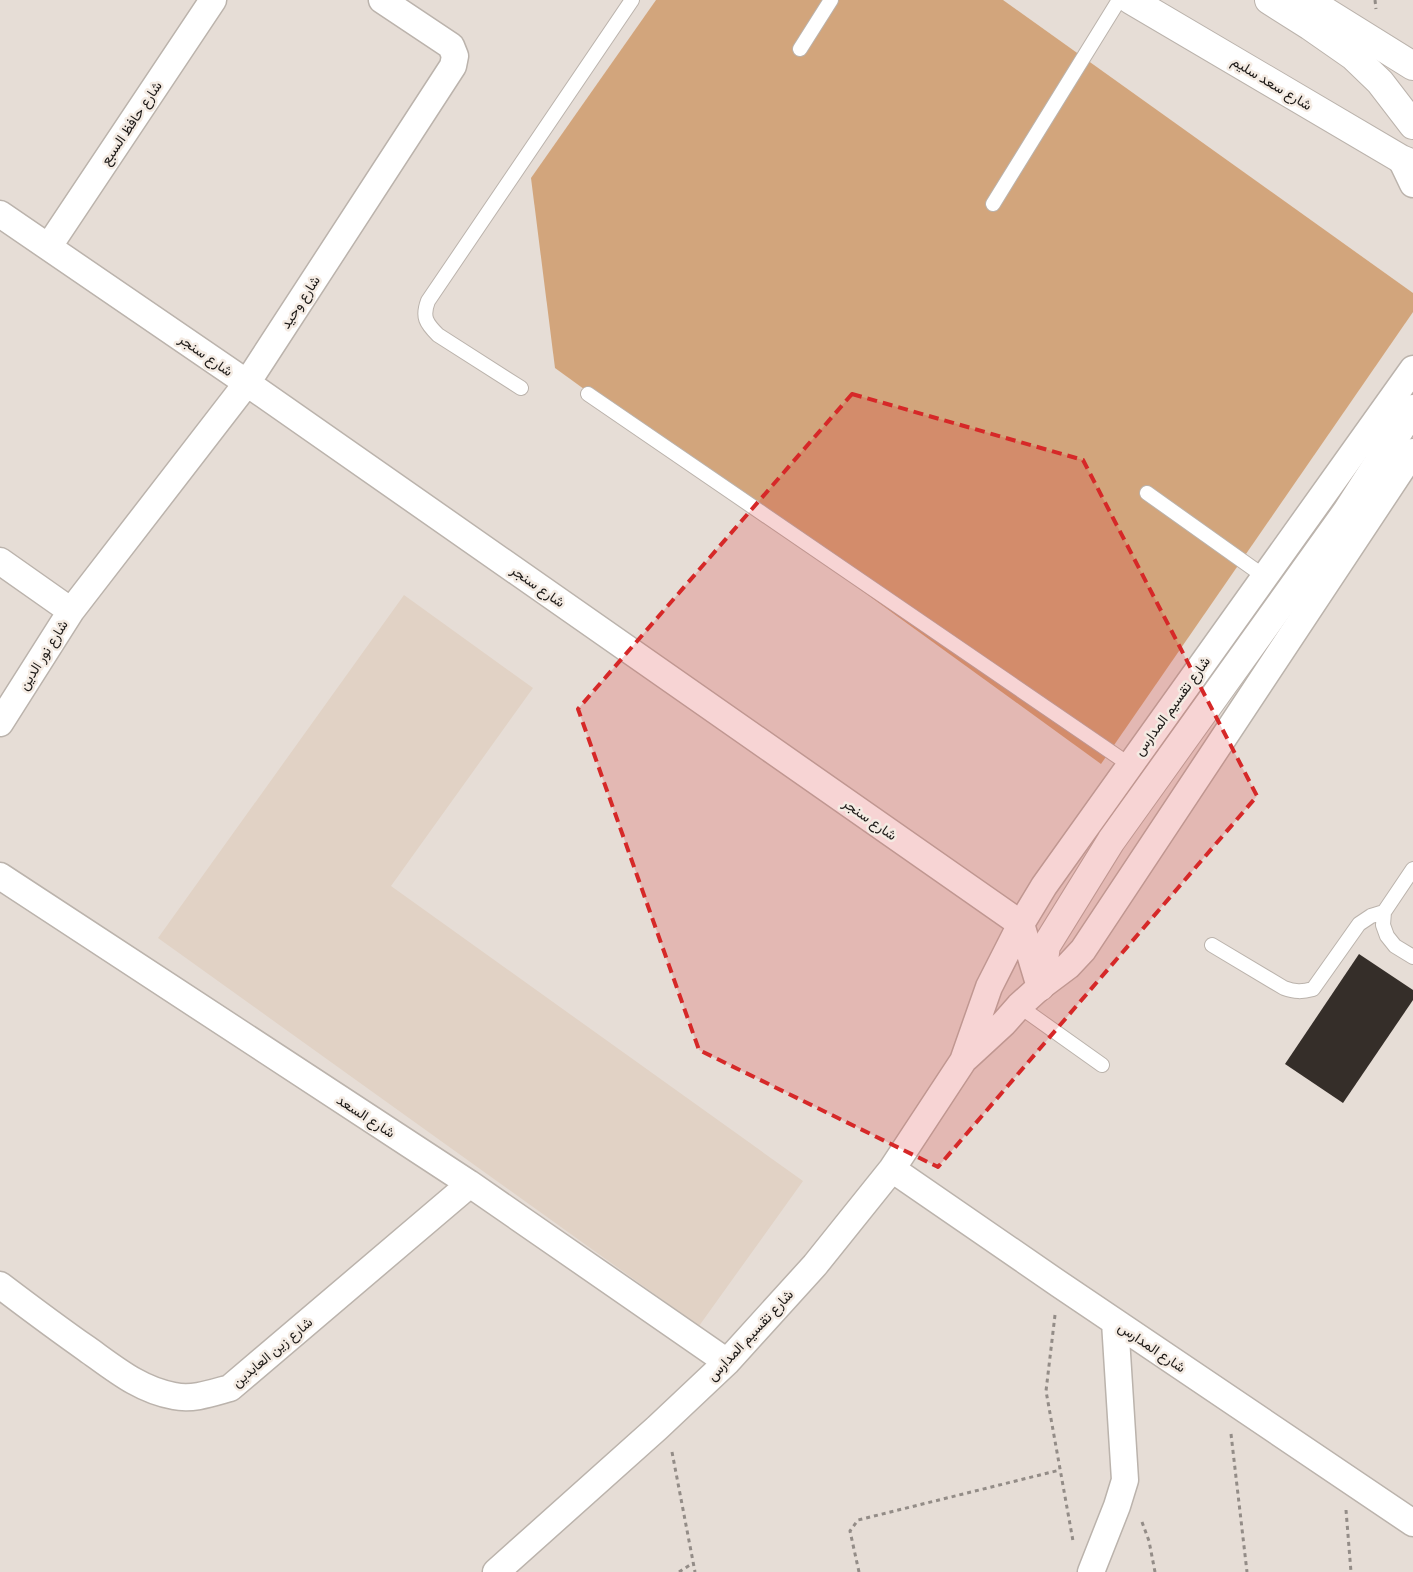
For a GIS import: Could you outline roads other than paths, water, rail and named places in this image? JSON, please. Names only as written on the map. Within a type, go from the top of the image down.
[{"type":"main road","name":"شارع سعد سليم","points":[[1131,0],[1407,162]]},
{"type":"main road","points":[[1268,0],[1353,56],[1380,82],[1413,124]]},
{"type":"main road","points":[[1307,0],[1413,66]]},
{"type":"main road","points":[[1040,987],[1046,946],[1111,841],[1346,513],[1413,409]]},
{"type":"street","name":"شارع حافظ السبع","points":[[49,246],[213,0]]},
{"type":"street","name":"شارع وحيد","points":[[71,611],[247,383],[453,66],[455,56],[451,46],[382,0]]},
{"type":"street","points":[[1407,162],[1413,184]]},
{"type":"street","name":"شارع سنجر","points":[[0,214],[247,383],[1021,924]]},
{"type":"street","name":"شارع تقسيم المدارس","points":[[963,1061],[989,987],[1021,924],[1064,858],[1413,369]]},
{"type":"street","name":"شارع تقسيم المدارس","points":[[496,1572],[727,1362],[814,1265],[892,1169],[963,1061],[1040,987],[1068,966],[1083,950],[1413,452]]},
{"type":"street","points":[[0,561],[71,611]]},
{"type":"street","name":"شارع نور الدين","points":[[0,723],[71,611]]},
{"type":"street","name":"شارع السعد","points":[[0,876],[470,1184],[727,1362]]},
{"type":"street","points":[[1021,924],[1040,987]]},
{"type":"street","name":"شارع المدارس","points":[[892,1169],[1413,1523]]},
{"type":"street","name":"شارع زين العابدين","points":[[0,1286],[125,1376],[149,1390],[176,1397],[204,1396],[230,1388],[470,1184]]},
{"type":"street","points":[[1092,1572],[1125,1480],[1115,1322]]},
{"type":"lane","points":[[521,388],[438,335],[425,318],[424,310],[428,301],[632,0]]},
{"type":"lane","points":[[800,49],[831,0]]},
{"type":"lane","points":[[993,204],[1119,0]]},
{"type":"lane","points":[[588,394],[1130,765]]},
{"type":"lane","points":[[1147,492],[1265,577]]},
{"type":"lane","points":[[1413,869],[1384,912],[1383,925],[1387,936],[1395,946],[1413,958]]},
{"type":"lane","points":[[1212,945],[1284,988],[1303,992],[1313,989],[1360,924],[1371,916],[1384,912]]},
{"type":"lane","points":[[1020,1006],[1102,1064]]}]
